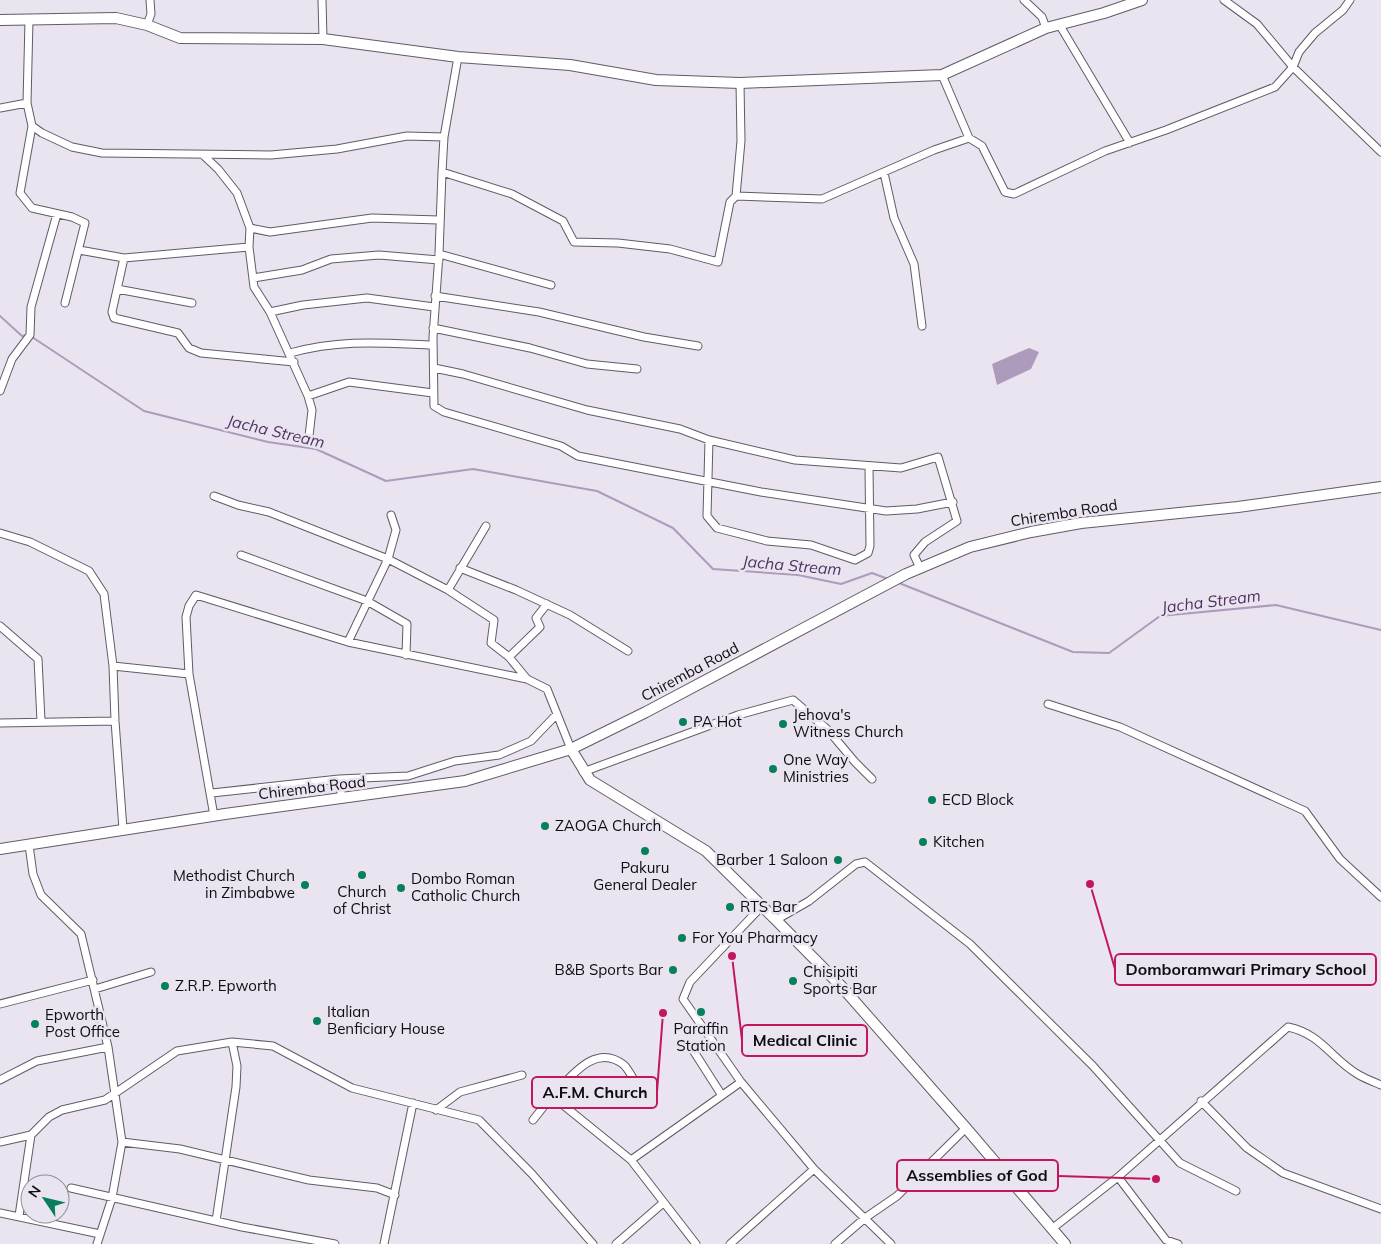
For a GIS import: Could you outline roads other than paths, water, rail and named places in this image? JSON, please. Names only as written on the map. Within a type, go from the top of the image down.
[{"type":"street","points":[[147,25],[151,14],[150,0]]},
{"type":"street","points":[[322,0],[323,39]]},
{"type":"street","points":[[1024,0],[1042,18],[1046,28]]},
{"type":"street","points":[[0,20],[116,18],[147,25],[180,38],[323,39],[458,57],[570,65],[656,80],[740,83],[942,75],[1046,28],[1142,0]]},
{"type":"street","points":[[1224,0],[1257,24],[1293,67],[1381,152]]},
{"type":"street","points":[[942,75],[969,138],[982,146],[1005,192],[1014,194],[1105,151],[1275,87],[1293,67],[1304,45],[1315,33],[1343,10],[1350,0]]},
{"type":"street","points":[[29,20],[27,103],[32,126],[20,193],[32,208],[72,217],[85,223],[65,304]]},
{"type":"street","points":[[1059,24],[1130,143]]},
{"type":"street","points":[[458,57],[444,137],[439,220],[439,257],[434,307],[434,406],[444,412],[560,446],[578,456],[708,480],[761,492],[886,511],[917,509],[953,502]]},
{"type":"street","points":[[442,172],[512,194],[563,221],[574,242],[618,243],[670,250],[718,262],[730,202],[736,196],[741,142],[740,83]]},
{"type":"street","points":[[0,108],[27,103]]},
{"type":"street","points":[[32,126],[42,134],[72,147],[102,153],[271,155],[337,149],[407,136],[444,137]]},
{"type":"street","points":[[736,196],[822,199],[934,150],[969,138]]},
{"type":"street","points":[[203,155],[218,169],[237,193],[250,228],[248,247],[254,287],[270,312],[308,396],[312,410],[309,436]]},
{"type":"street","points":[[884,173],[894,218],[914,264],[922,326]]},
{"type":"street","points":[[0,391],[12,359],[30,335],[31,307],[57,214]]},
{"type":"street","points":[[250,228],[270,232],[372,218],[439,220]]},
{"type":"street","points":[[79,250],[124,258],[248,247]]},
{"type":"street","points":[[253,278],[302,270],[331,258],[379,254],[439,257],[551,285]]},
{"type":"street","points":[[124,258],[112,312],[114,318],[178,333],[189,348],[201,353],[294,362]]},
{"type":"street","points":[[117,289],[192,303]]},
{"type":"street","points":[[435,296],[539,312],[644,337],[698,346]]},
{"type":"street","points":[[270,312],[303,305],[367,298],[434,307]]},
{"type":"street","points":[[434,328],[530,348],[587,364],[637,369]]},
{"type":"street","points":[[290,353],[322,344],[355,342],[433,345]]},
{"type":"street","points":[[434,368],[463,374],[587,410],[680,429],[709,440],[795,460],[901,468],[938,457],[953,502],[957,521],[925,542],[914,554],[920,568]]},
{"type":"street","points":[[308,396],[350,382],[433,393]]},
{"type":"street","points":[[709,440],[707,516],[717,528],[767,541],[811,545],[855,560],[868,553],[870,546],[868,467]]},
{"type":"street","name":"Chiremba Road","points":[[0,849],[123,829],[465,781],[571,748],[646,712],[906,574],[970,547],[1048,529],[1238,507],[1381,487]]},
{"type":"street","points":[[214,496],[238,505],[269,512],[388,559],[448,590],[494,620],[491,643],[509,657],[527,679]]},
{"type":"street","points":[[348,642],[388,559],[396,530],[391,515]]},
{"type":"street","points":[[448,590],[486,526]]},
{"type":"street","points":[[0,533],[30,542],[89,571],[104,594],[113,666],[123,829]]},
{"type":"street","points":[[240,554],[367,602],[407,624],[406,655]]},
{"type":"street","points":[[460,568],[547,604],[579,620],[628,651]]},
{"type":"street","points":[[214,816],[212,793],[189,674],[186,617],[188,606],[196,595],[348,642],[527,679],[547,689],[571,748],[583,772],[590,780],[706,851],[842,987],[1065,1244]]},
{"type":"street","points":[[509,657],[540,627],[536,618],[547,604]]},
{"type":"street","points":[[0,626],[38,659],[41,721]]},
{"type":"street","points":[[113,666],[189,674]]},
{"type":"street","points":[[583,772],[738,715],[793,700],[828,730],[872,779]]},
{"type":"street","points":[[1048,704],[1120,727],[1305,812],[1340,858],[1381,897]]},
{"type":"street","points":[[212,793],[339,779],[408,776],[454,761],[499,755],[531,741],[557,714]]},
{"type":"street","points":[[0,723],[41,721],[115,722]]},
{"type":"street","points":[[339,779],[342,799]]},
{"type":"street","points":[[29,845],[33,874],[41,895],[81,934],[108,1047],[122,1142],[112,1198],[97,1244]]},
{"type":"street","points":[[776,920],[809,901],[856,864],[865,862],[970,944],[1092,1066],[1180,1164],[1236,1191]]},
{"type":"street","points":[[762,906],[690,982],[683,999],[742,1082],[814,1169],[891,1244]]},
{"type":"street","points":[[95,989],[151,972]]},
{"type":"street","points":[[0,1004],[93,980]]},
{"type":"street","points":[[1053,1228],[1118,1177],[1201,1101],[1288,1027],[1302,1030],[1328,1048],[1358,1075],[1381,1085]]},
{"type":"street","points":[[216,1221],[233,1110],[237,1066],[232,1042]]},
{"type":"street","points":[[0,1142],[31,1135],[49,1117],[62,1110],[105,1100],[177,1051],[232,1042],[274,1046],[352,1088],[479,1120],[532,1174],[594,1244]]},
{"type":"street","points":[[0,1080],[38,1061],[108,1047]]},
{"type":"street","points":[[691,1047],[721,1094]]},
{"type":"street","points":[[533,1120],[552,1096],[588,1060],[606,1057],[624,1065],[637,1085]]},
{"type":"street","points":[[436,1110],[460,1092],[522,1075]]},
{"type":"street","points":[[631,1160],[721,1094],[742,1082]]},
{"type":"street","points":[[552,1096],[631,1160],[696,1244]]},
{"type":"street","points":[[1201,1101],[1247,1148],[1283,1172],[1381,1209]]},
{"type":"street","points":[[384,1244],[413,1103]]},
{"type":"street","points":[[835,1244],[865,1218],[897,1196],[966,1128]]},
{"type":"street","points":[[19,1216],[31,1135]]},
{"type":"street","points":[[122,1142],[180,1148],[309,1180],[377,1188],[395,1195]]},
{"type":"street","points":[[730,1244],[814,1169]]},
{"type":"street","points":[[1118,1177],[1166,1240],[1178,1244]]},
{"type":"street","points":[[71,1188],[216,1221],[335,1244]]},
{"type":"street","points":[[616,1244],[663,1203]]},
{"type":"street","points":[[0,1213],[100,1234]]},
{"type":"waterway","name":"Jacha Stream","points":[[0,316],[22,336],[27,335]]},
{"type":"waterway","name":"Jacha Stream","points":[[32,337],[144,411],[268,442],[316,449],[386,481],[473,469],[597,491],[673,528],[713,569],[798,575],[841,584],[872,573],[888,579]]},
{"type":"waterway","name":"Jacha Stream","points":[[899,583],[1073,652],[1109,653],[1160,616],[1276,605],[1381,630]]},
{"type":"place","name":"PA Hot","points":[[683,722]]},
{"type":"place","name":"Jehova's Witness Church","points":[[783,724]]},
{"type":"place","name":"One Way Ministries","points":[[773,769]]},
{"type":"place","name":"ECD Block","points":[[932,800]]},
{"type":"place","name":"ZAOGA Church","points":[[545,826]]},
{"type":"place","name":"Kitchen","points":[[923,842]]},
{"type":"place","name":"Pakuru General Dealer","points":[[645,851]]},
{"type":"place","name":"Barber 1 Saloon","points":[[838,860]]},
{"type":"place","name":"Church of Christ","points":[[362,875]]},
{"type":"place","name":"Domboramwari Primary School","points":[[1090,884]]},
{"type":"place","name":"Methodist Church in Zimbabwe","points":[[305,885]]},
{"type":"place","name":"Dombo Roman Catholic Church","points":[[401,888]]},
{"type":"place","name":"RTS Bar","points":[[730,907]]},
{"type":"place","name":"For You Pharmacy","points":[[682,938]]},
{"type":"place","name":"Medical Clinic","points":[[732,956]]},
{"type":"place","name":"B&B Sports Bar","points":[[673,970]]},
{"type":"place","name":"Chisipiti Sports Bar","points":[[793,981]]},
{"type":"place","name":"Z.R.P. Epworth","points":[[165,986]]},
{"type":"place","name":"Paraffin Station","points":[[701,1012]]},
{"type":"place","name":"A.F.M. Church","points":[[663,1013]]},
{"type":"place","name":"Italian Benficiary House","points":[[317,1021]]},
{"type":"place","name":"Epworth Post Office","points":[[35,1024]]},
{"type":"place","name":"Assemblies of God","points":[[1156,1179]]}]
